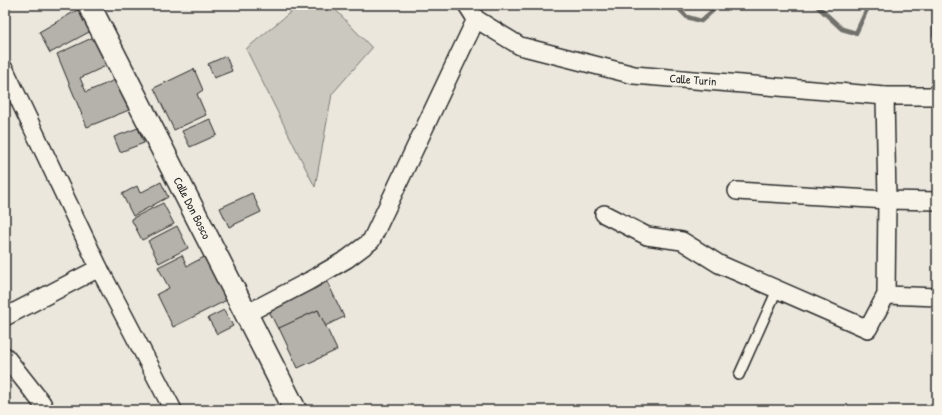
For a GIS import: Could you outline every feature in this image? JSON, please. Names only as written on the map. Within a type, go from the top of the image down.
[{"type":"street","name":"Calle Don Bosco","points":[[89,5],[295,410]]},
{"type":"street","name":"Calle Turin","points":[[467,5],[476,19],[520,46],[634,75],[885,96],[937,96]]},
{"type":"street","points":[[246,314],[348,259],[371,241],[476,19]]},
{"type":"street","points":[[5,70],[99,268],[173,410]]},
{"type":"street","points":[[604,214],[647,236],[682,241],[719,264],[868,329],[886,295],[887,200],[885,96]]},
{"type":"street","points":[[737,191],[887,200],[937,201]]},
{"type":"street","points":[[5,317],[99,268]]},
{"type":"street","points":[[886,295],[937,297]]},
{"type":"street","points":[[5,356],[42,403],[45,410]]},
{"type":"lane","points":[[739,375],[777,290]]},
{"type":"shaded area","points":[[299,5],[331,5],[372,48],[332,94],[315,187],[246,49]]},
{"type":"building","points":[[79,9],[91,31],[50,53],[39,32]]},
{"type":"building","points":[[933,10],[937,10],[937,36],[933,36]]},
{"type":"building","points":[[94,37],[108,65],[80,78],[86,92],[115,80],[129,110],[87,127],[57,54]]},
{"type":"building","points":[[226,56],[232,71],[214,78],[208,64]]},
{"type":"building","points":[[194,69],[203,90],[197,94],[206,115],[174,130],[154,88]]},
{"type":"building","points":[[210,119],[217,135],[190,147],[182,131]]},
{"type":"building","points":[[138,128],[144,143],[120,152],[114,137]]},
{"type":"building","points":[[161,182],[168,197],[133,216],[122,194],[137,186],[140,193]]},
{"type":"building","points":[[252,193],[261,212],[229,227],[220,208]]},
{"type":"building","points":[[163,203],[174,224],[142,240],[131,219]]},
{"type":"building","points":[[177,226],[188,248],[159,263],[148,241]]},
{"type":"building","points":[[182,255],[187,266],[206,256],[227,300],[173,327],[157,294],[169,288],[158,267]]},
{"type":"building","points":[[326,279],[344,317],[325,326],[318,310],[278,329],[267,307]]},
{"type":"building","points":[[224,310],[233,326],[217,334],[208,318]]},
{"type":"building","points":[[318,310],[337,350],[298,368],[279,328]]},
{"type":"waterway","points":[[567,5],[575,5]]},
{"type":"waterway","points":[[675,5],[687,17],[701,21],[719,5]]},
{"type":"waterway","points":[[816,5],[842,29],[856,33],[869,5]]}]
